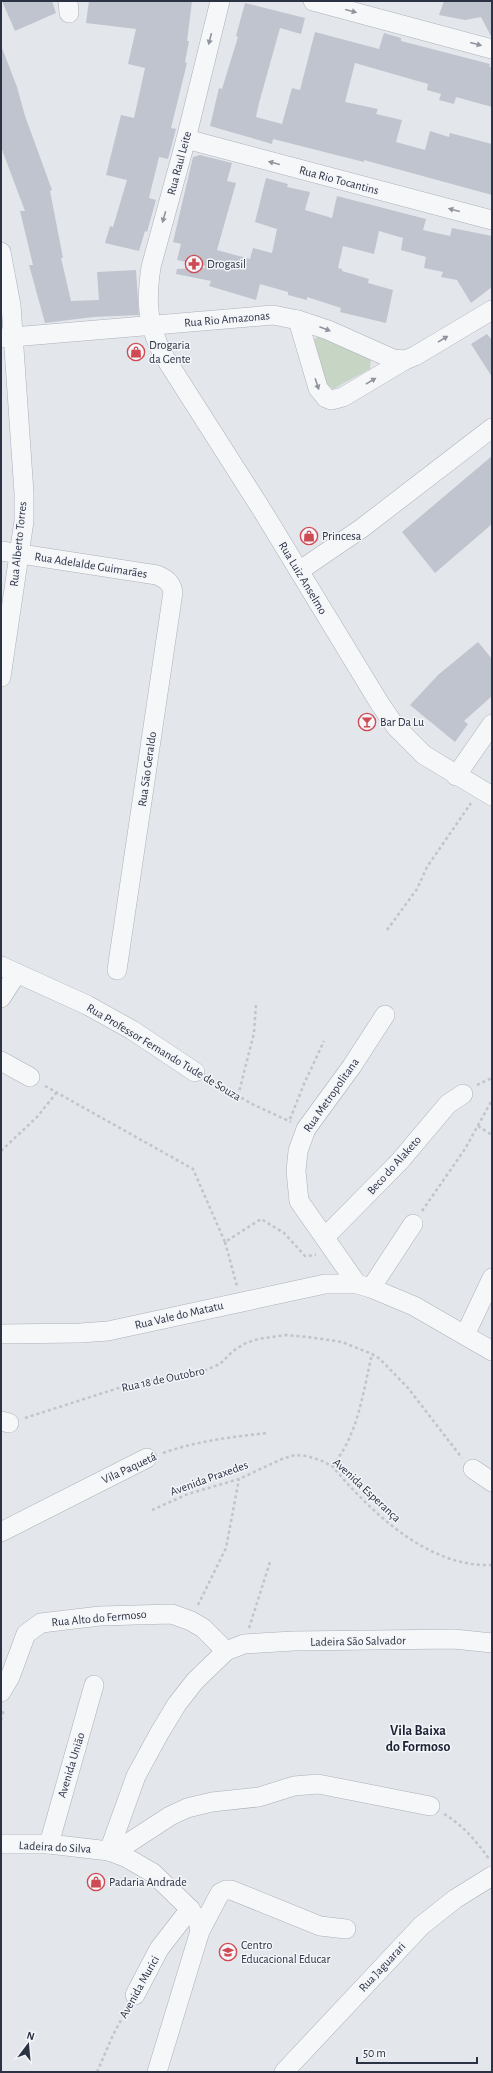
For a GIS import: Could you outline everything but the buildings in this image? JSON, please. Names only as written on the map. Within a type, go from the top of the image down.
[{"type":"street","name":"Rua Raul Leite","points":[[150,325],[148,288],[151,267],[186,139],[220,1]]},
{"type":"street","points":[[313,1],[492,49]]},
{"type":"street","name":"Rua Rio Tocantins","points":[[186,139],[492,220]]},
{"type":"street","name":"Rua Alberto Torres","points":[[1,252],[11,305],[7,338],[24,493],[24,521],[10,553],[1,677]]},
{"type":"street","points":[[298,320],[318,388],[326,398],[331,400],[343,397],[492,310]]},
{"type":"street","name":"Rua Rio Amazonas","points":[[7,338],[273,315],[298,320],[328,330],[393,359],[405,360]]},
{"type":"street","name":"Rua Luiz Anselmo","points":[[150,325],[162,353],[299,571],[380,704],[396,727],[424,755],[486,793]]},
{"type":"street","points":[[299,571],[362,528],[492,428]]},
{"type":"street","name":"Rua Adelalde Guimarães","points":[[10,553],[157,575]]},
{"type":"street","name":"Rua Sāo Geraldo","points":[[117,970],[173,592],[171,584],[166,578],[157,575]]},
{"type":"street","points":[[456,776],[492,724]]},
{"type":"street","points":[[1,998],[9,970]]},
{"type":"street","name":"Rua Professor Fernando Tude de Souza","points":[[9,970],[87,1005],[132,1030],[194,1072]]},
{"type":"street","name":"Rua Metropolitana","points":[[364,1286],[336,1253],[299,1201],[296,1189],[298,1125],[352,1066],[385,1015]]},
{"type":"street","points":[[1,1061],[30,1077]]},
{"type":"street","name":"Beco do Alaketo","points":[[325,1237],[399,1162],[448,1104],[462,1094]]},
{"type":"street","points":[[413,1224],[364,1286],[414,1306],[492,1351]]},
{"type":"street","points":[[465,1335],[492,1278]]},
{"type":"street","name":"Rua Vale do Matatu","points":[[1,1334],[80,1333],[108,1331],[241,1301],[326,1284],[364,1286]]},
{"type":"street","name":"Vila Paquetá","points":[[1,1532],[147,1458]]},
{"type":"street","points":[[473,1469],[492,1482]]},
{"type":"street","name":"Rua Alto do Fermoso","points":[[1,1692],[10,1677],[26,1634],[41,1623],[100,1616],[172,1614],[191,1620],[203,1628],[226,1651]]},
{"type":"street","name":"Ladeira São Salvador","points":[[226,1651],[244,1644],[432,1639],[454,1639],[492,1643]]},
{"type":"street","points":[[109,1850],[136,1776],[160,1732],[177,1704],[195,1681],[226,1651]]},
{"type":"street","name":"Avenida União","points":[[49,1844],[94,1686]]},
{"type":"street","points":[[109,1850],[130,1842],[170,1816],[187,1808],[212,1802],[259,1797],[306,1784],[318,1784],[430,1806]]},
{"type":"street","name":"Ladeira do Silva","points":[[1,1844],[49,1844],[109,1850]]},
{"type":"street","points":[[109,1850],[141,1865],[153,1873],[190,1909],[198,1921],[200,1931]]},
{"type":"street","name":"Rua Jaguarari","points":[[284,2072],[421,1926],[455,1899],[492,1876]]},
{"type":"street","points":[[157,2072],[200,1931],[220,1892],[226,1890],[320,1926],[346,1928]]},
{"type":"street","name":"Avenida Murici","points":[[135,1995],[159,1949],[190,1909]]},
{"type":"path","points":[[387,930],[417,890],[427,867],[486,793]]},
{"type":"path","points":[[238,1096],[254,1033],[256,1004]]},
{"type":"path","points":[[298,1125],[304,1084],[324,1041]]},
{"type":"path","name":"Rua Professor Fernando Tude de Souza","points":[[194,1072],[238,1096],[298,1125]]},
{"type":"path","points":[[30,1077],[193,1169],[225,1242],[241,1301]]},
{"type":"path","points":[[1,1151],[37,1117],[57,1092]]},
{"type":"path","points":[[413,1224],[465,1149],[492,1100]]},
{"type":"path","points":[[478,1126],[492,1135]]},
{"type":"path","points":[[225,1242],[261,1219],[284,1233],[305,1256],[336,1253]]},
{"type":"path","name":"Rua 18 de Outobro","points":[[5,1422],[131,1384],[201,1372],[220,1364],[246,1343],[258,1339],[286,1335],[308,1337],[342,1342],[372,1354],[380,1359],[408,1388],[463,1459],[473,1469]]},
{"type":"path","points":[[332,1466],[339,1457],[358,1414],[372,1354]]},
{"type":"path","name":"Vila Paquetá","points":[[147,1458],[192,1444],[225,1437],[267,1433]]},
{"type":"path","name":"Avenida Esperança","points":[[272,1463],[282,1458],[301,1455],[322,1461],[332,1466],[380,1517],[420,1546],[464,1563],[492,1565]]},
{"type":"path","name":"Avenida Praxedes","points":[[152,1510],[188,1494],[239,1479],[272,1463]]},
{"type":"path","points":[[191,1620],[226,1548],[232,1526],[239,1479]]},
{"type":"path","points":[[244,1644],[270,1562]]},
{"type":"path","points":[[430,1806],[462,1826],[472,1836],[492,1863]]},
{"type":"path","name":"Avenida Murici","points":[[97,2072],[113,2034],[135,1995]]},
{"type":"green space","points":[[320,336],[371,360],[370,369],[333,389],[326,384],[314,339]]},
{"type":"place","name":"Drogasil","points":[[194,264]]},
{"type":"place","name":"Drogaria da Gente","points":[[136,352]]},
{"type":"place","name":"Princesa","points":[[309,536]]},
{"type":"place","name":"Bar Da Lu","points":[[367,722]]},
{"type":"place","name":"Padaria Andrade","points":[[96,1882]]},
{"type":"place","name":"Centro Educacional Educar","points":[[228,1952]]},
{"type":"district","name":"Vila Baixa do Formoso","points":[[418,1740]]}]
